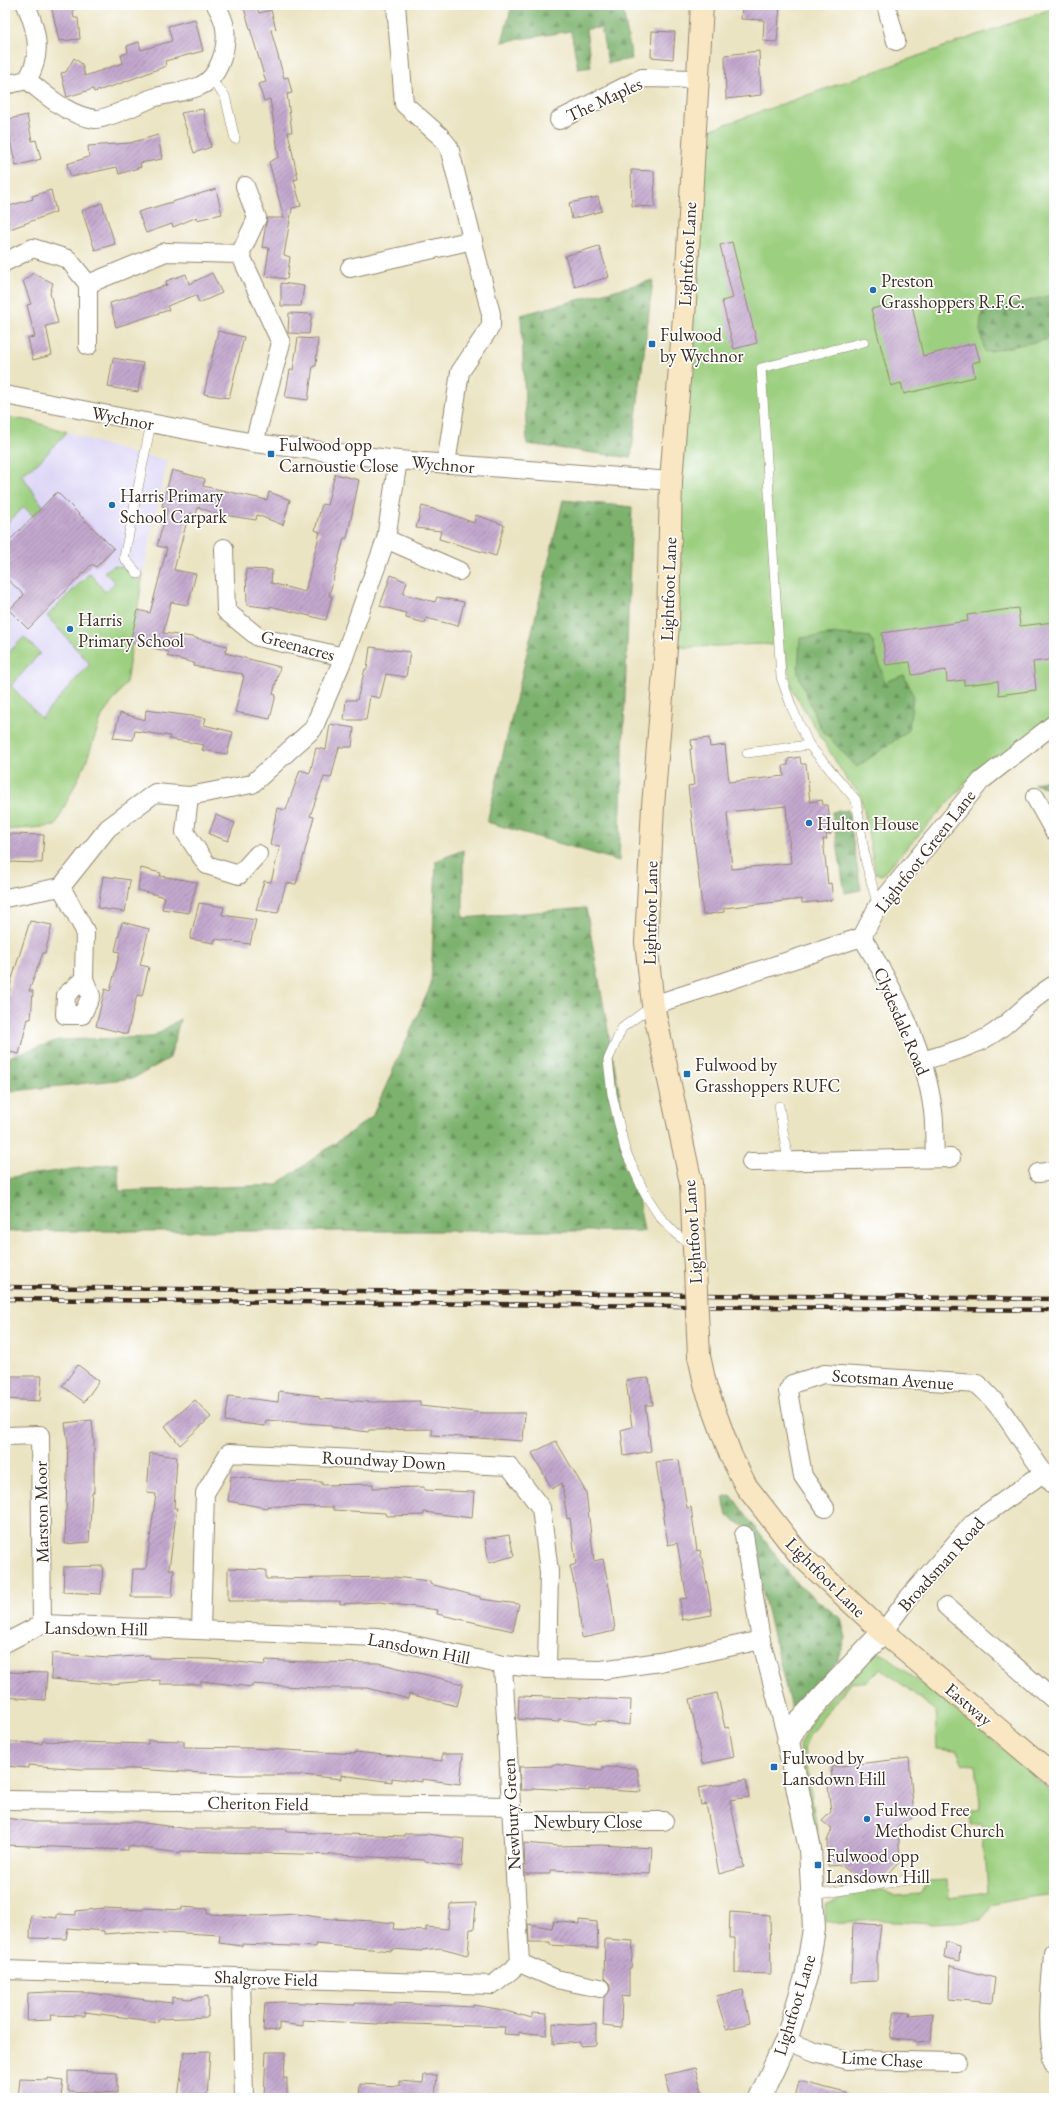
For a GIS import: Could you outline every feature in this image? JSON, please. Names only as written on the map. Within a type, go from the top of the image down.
[{"type":"main road","name":"Lightfoot Lane","points":[[702,5],[685,304],[671,481],[668,624],[653,806],[646,942],[653,1005],[691,1183],[699,1356],[706,1388],[731,1456],[746,1486],[799,1554],[883,1632]]},
{"type":"main road","name":"Eastway","points":[[883,1632],[1054,1776]]},
{"type":"street","points":[[5,85],[27,80],[33,71],[38,54],[33,21],[26,5]]},
{"type":"street","points":[[27,80],[61,108],[76,115],[97,119],[156,97],[201,86],[209,78],[222,58],[226,42],[225,28],[216,5]]},
{"type":"street","points":[[396,5],[404,104],[440,136],[449,148],[492,320],[491,326],[460,372],[446,464]]},
{"type":"street","points":[[886,5],[896,41]]},
{"type":"street","name":"The Maples","points":[[559,120],[642,78],[698,79]]},
{"type":"street","points":[[240,254],[257,218],[245,186]]},
{"type":"street","points":[[350,268],[473,240]]},
{"type":"street","points":[[5,262],[33,248],[68,259],[88,284],[88,346]]},
{"type":"street","points":[[88,284],[166,252],[240,254]]},
{"type":"street","points":[[240,254],[281,343],[254,443]]},
{"type":"street","name":"Wychnor","points":[[5,395],[254,443],[398,460],[671,481]]},
{"type":"street","name":"Greenacres","points":[[62,887],[108,828],[155,793],[189,796],[252,784],[313,729],[344,657],[386,538],[398,460]]},
{"type":"street","points":[[386,538],[459,571]]},
{"type":"street","name":"Greenacres","points":[[224,548],[226,611],[258,637],[344,657]]},
{"type":"street","name":"Lightfoot Green Lane","points":[[862,937],[878,906],[981,781],[1054,724]]},
{"type":"street","points":[[189,796],[186,832],[207,865],[239,875],[258,854]]},
{"type":"street","points":[[1035,797],[1054,831]]},
{"type":"street","points":[[5,898],[62,887],[85,931],[84,979]]},
{"type":"street","points":[[653,1005],[862,937]]},
{"type":"street","name":"Clydesdale Road","points":[[751,1162],[943,1157],[922,1061],[884,974],[862,937]]},
{"type":"street","points":[[922,1061],[969,1047],[994,1033],[1040,993],[1054,985]]},
{"type":"street","name":"Scotsman Avenue","points":[[824,1508],[803,1476],[788,1391],[792,1384],[824,1374],[977,1384],[990,1394],[1049,1479]]},
{"type":"street","name":"Marston Moor","points":[[5,1436],[40,1435],[42,1624]]},
{"type":"street","name":"Roundway Down","points":[[201,1630],[205,1493],[229,1453],[509,1466],[541,1508],[550,1572],[547,1669]]},
{"type":"street","name":"Broadsman Road","points":[[883,1632],[913,1592],[973,1523],[1049,1479]]},
{"type":"street","name":"Lightfoot Lane","points":[[744,1535],[762,1640],[788,1742],[810,1849],[814,1929],[806,1977],[786,2041],[760,2098]]},
{"type":"street","points":[[946,1606],[1054,1700]]},
{"type":"street","name":"Lansdown Hill","points":[[5,1643],[42,1624],[378,1638],[503,1665],[547,1669],[601,1670],[660,1662],[762,1640]]},
{"type":"street","points":[[788,1742],[796,1725],[883,1632]]},
{"type":"street","name":"Newbury Green","points":[[503,1665],[520,1963]]},
{"type":"street","name":"Cheriton Field","points":[[5,1800],[511,1813]]},
{"type":"street","name":"Newbury Close","points":[[511,1813],[664,1821]]},
{"type":"street","points":[[1053,1952],[1050,2014],[1052,2054],[1054,2062]]},
{"type":"street","points":[[520,1963],[556,1979],[600,1988]]},
{"type":"street","name":"Shalgrove Field","points":[[5,1970],[493,1985],[520,1963]]},
{"type":"street","points":[[241,1977],[244,2098]]},
{"type":"street","name":"Lime Chase","points":[[786,2041],[815,2052],[847,2060],[957,2062]]},
{"type":"lane","points":[[209,78],[225,96],[235,139]]},
{"type":"lane","points":[[864,342],[761,368],[781,677],[792,708],[809,745],[856,800],[866,863],[878,906]]},
{"type":"lane","points":[[138,574],[124,558],[151,423]]},
{"type":"lane","points":[[747,753],[809,745]]},
{"type":"lane","points":[[653,1005],[622,1028],[608,1060],[612,1094],[625,1150],[645,1194],[664,1221],[676,1234],[694,1248]]},
{"type":"lane","points":[[779,1106],[788,1161]]},
{"type":"lane","points":[[813,1895],[924,1877]]},
{"type":"shaded area","name":"Harris Primary School","points":[[5,417],[31,421],[134,454],[167,460],[143,574],[126,683],[102,716],[86,762],[55,826],[5,830]]},
{"type":"green space","points":[[512,5],[622,5],[632,59],[608,63],[601,28],[586,29],[591,67],[578,69],[571,31],[502,42]]},
{"type":"green space","name":"Preston Grasshoppers R.F.C.","points":[[1054,8],[1054,718],[978,770],[882,875],[875,873],[864,809],[859,792],[847,780],[792,689],[785,652],[772,645],[762,644],[672,648],[679,450],[706,131]]},
{"type":"green space","points":[[653,280],[631,458],[527,444],[521,315]]},
{"type":"green space","points":[[1053,295],[1054,338],[985,352],[980,330],[982,312]]},
{"type":"green space","points":[[5,417],[31,421],[67,432],[38,463],[21,474],[43,506],[33,516],[24,507],[5,525]]},
{"type":"green space","points":[[563,500],[632,507],[619,861],[487,822]]},
{"type":"green space","points":[[113,566],[125,567],[137,580],[143,574],[126,683],[102,716],[86,762],[55,826],[5,830],[5,656],[24,637],[40,653],[11,686],[41,718],[90,664],[47,616],[90,573],[105,592],[115,582],[104,572]]},
{"type":"green space","points":[[839,634],[871,637],[885,682],[904,675],[913,695],[909,730],[857,767],[820,728],[798,673],[800,638]]},
{"type":"green space","points":[[1054,778],[1054,789],[1033,784]]},
{"type":"green space","points":[[848,810],[861,890],[845,893],[832,812]]},
{"type":"green space","points":[[463,850],[463,918],[586,908],[644,1231],[5,1231],[5,1178],[118,1163],[119,1191],[276,1185],[372,1117],[431,985],[436,861]]},
{"type":"green space","points":[[180,1019],[170,1058],[134,1078],[5,1092],[5,1058],[59,1040],[152,1037]]},
{"type":"green space","points":[[731,1495],[797,1584],[841,1619],[846,1638],[837,1663],[791,1709],[747,1528],[727,1516],[723,1497]]},
{"type":"green space","points":[[877,1652],[884,1655],[971,1722],[1054,1795],[1054,1894],[990,1905],[981,1920],[933,1923],[879,1920],[826,1923],[825,1904],[855,1893],[883,1890],[895,1896],[920,1894],[930,1881],[948,1880],[949,1897],[987,1892],[982,1823],[970,1824],[969,1810],[979,1810],[980,1805],[976,1765],[963,1764],[957,1751],[937,1749],[935,1710],[881,1668],[866,1683],[851,1682],[810,1734],[804,1749],[820,1850],[823,1887],[821,1886],[799,1746],[816,1713]]},
{"type":"building","points":[[51,5],[72,5],[74,18],[78,18],[80,39],[59,41]]},
{"type":"building","points":[[243,5],[256,5],[259,13],[271,10],[276,29],[271,30],[284,78],[288,77],[292,93],[287,94],[292,132],[288,132],[298,179],[294,180],[301,206],[292,208],[284,255],[290,257],[287,279],[265,276],[269,248],[262,247],[267,218],[284,218],[269,162],[279,157],[270,99],[264,101],[258,84],[266,82]]},
{"type":"building","points":[[742,5],[780,5],[777,42],[763,41],[764,20],[741,19]]},
{"type":"building","points":[[195,19],[203,51],[165,61],[166,66],[119,84],[94,92],[93,89],[67,97],[61,73],[66,72],[74,58],[82,64],[85,76],[123,63],[121,55],[128,53],[127,46],[139,42],[141,50],[172,41],[168,26]]},
{"type":"building","points":[[652,31],[675,32],[673,59],[651,57]]},
{"type":"building","points":[[759,51],[761,95],[726,99],[725,55]]},
{"type":"building","points":[[203,109],[211,147],[194,153],[181,113]]},
{"type":"building","points":[[27,115],[32,141],[36,140],[41,159],[16,166],[5,120]]},
{"type":"building","points":[[158,135],[162,159],[140,163],[141,167],[119,174],[117,167],[71,177],[67,164],[89,157],[88,146],[130,143]]},
{"type":"building","points":[[631,170],[654,171],[655,207],[632,206]]},
{"type":"building","points":[[216,189],[222,214],[197,220],[197,217],[173,227],[172,224],[146,233],[138,212]]},
{"type":"building","points":[[51,190],[56,212],[10,229],[6,207],[33,199],[32,196]]},
{"type":"building","points":[[598,197],[602,211],[572,219],[569,203]]},
{"type":"building","points":[[102,203],[115,244],[95,250],[82,211]]},
{"type":"building","points":[[732,242],[757,343],[734,349],[722,301],[733,298],[720,245]]},
{"type":"building","points":[[599,246],[609,277],[575,287],[565,256]]},
{"type":"building","points":[[33,273],[53,283],[50,293],[58,323],[46,326],[52,355],[33,360],[28,338],[35,337],[27,305],[31,304],[23,281]]},
{"type":"building","points":[[212,273],[222,293],[199,303],[196,295],[167,306],[169,310],[116,327],[110,303],[167,285],[166,281],[186,274],[189,284]]},
{"type":"building","points":[[281,283],[304,286],[301,306],[281,306]]},
{"type":"building","points":[[911,300],[923,356],[975,343],[980,361],[972,363],[975,377],[904,394],[901,383],[891,386],[871,309]]},
{"type":"building","points":[[289,313],[312,314],[309,334],[288,333]]},
{"type":"building","points":[[218,331],[244,337],[229,398],[204,394]]},
{"type":"building","points":[[298,338],[318,339],[316,366],[313,366],[308,400],[285,397],[290,370],[293,370]]},
{"type":"building","points":[[113,358],[143,363],[138,392],[108,387]]},
{"type":"building","points":[[172,470],[205,479],[203,486],[267,500],[269,492],[290,500],[283,525],[257,515],[256,520],[224,515],[224,517],[198,507],[196,515],[189,513],[174,570],[196,574],[188,605],[171,602],[163,633],[192,637],[227,646],[225,653],[280,667],[273,694],[276,695],[270,719],[235,712],[244,676],[242,676],[243,674],[193,666],[194,663],[167,656],[169,652],[130,642],[138,610],[150,613],[167,548],[157,546],[168,508],[162,506]]},
{"type":"building","points":[[335,474],[359,480],[347,538],[344,538],[329,596],[332,596],[326,620],[270,606],[270,608],[247,605],[246,569],[272,570],[271,583],[305,592],[320,532],[315,530],[322,504],[327,505]]},
{"type":"building","name":"Harris Primary School","points":[[57,492],[114,549],[96,567],[92,564],[28,629],[9,610],[24,595],[5,577],[5,545]]},
{"type":"building","points":[[422,506],[448,513],[474,523],[476,515],[504,525],[496,556],[439,539],[441,531],[416,528]]},
{"type":"building","points":[[391,575],[407,582],[403,594],[435,602],[437,597],[464,602],[458,626],[426,618],[425,623],[406,618],[406,613],[380,606]]},
{"type":"building","points":[[1018,608],[1020,626],[1054,622],[1054,659],[1033,662],[1036,690],[999,695],[998,681],[964,685],[964,680],[947,682],[946,670],[912,675],[910,662],[886,665],[882,633],[968,621],[967,615]]},
{"type":"building","points":[[370,647],[410,652],[406,677],[386,674],[380,698],[370,696],[366,720],[344,720],[346,700],[357,700],[365,669],[367,669]]},
{"type":"building","points":[[146,710],[206,718],[204,725],[233,732],[227,754],[202,750],[204,745],[169,739],[170,736],[135,731],[133,740],[113,738],[120,713],[145,720]]},
{"type":"building","points":[[330,724],[354,728],[352,747],[339,747],[331,778],[324,777],[310,816],[314,817],[296,884],[286,883],[278,913],[256,910],[264,881],[271,882],[280,846],[270,845],[277,808],[286,810],[300,770],[310,773],[316,748],[326,750]]},
{"type":"building","name":"Hulton House","points":[[709,738],[710,747],[725,745],[729,782],[784,776],[783,766],[788,765],[788,759],[800,757],[801,764],[806,764],[810,802],[822,800],[823,805],[828,805],[831,834],[826,834],[827,839],[823,839],[828,884],[831,883],[833,900],[802,903],[802,899],[724,908],[724,912],[703,915],[688,786],[694,785],[690,749],[692,749],[691,740]],"holes":[[[786,806],[791,863],[732,869],[727,812]]]},
{"type":"building","points":[[216,815],[235,823],[228,841],[209,834]]},
{"type":"building","points":[[9,834],[44,835],[42,863],[7,862]]},
{"type":"building","points":[[141,868],[161,873],[160,876],[197,882],[189,913],[162,909],[165,897],[138,890]]},
{"type":"building","points":[[103,876],[130,880],[125,912],[98,908]]},
{"type":"building","points":[[199,903],[224,907],[222,915],[256,920],[250,944],[215,939],[214,943],[190,939]]},
{"type":"building","points":[[30,921],[52,925],[45,953],[43,953],[29,991],[33,991],[31,1019],[28,1019],[19,1054],[5,1051],[5,1020],[11,982]]},
{"type":"building","points":[[122,922],[149,929],[140,965],[149,967],[142,996],[137,995],[127,1034],[96,1026],[105,989],[110,991],[120,952],[115,951]]},
{"type":"building","points":[[78,1365],[99,1381],[84,1402],[62,1386]]},
{"type":"building","points":[[5,1376],[42,1376],[40,1401],[5,1399]]},
{"type":"building","points":[[649,1378],[653,1405],[645,1405],[651,1451],[624,1456],[621,1430],[632,1427],[626,1380]]},
{"type":"building","points":[[279,1391],[319,1396],[319,1399],[373,1402],[420,1401],[420,1406],[483,1413],[525,1413],[523,1441],[432,1435],[432,1429],[369,1430],[368,1432],[331,1427],[331,1425],[266,1420],[265,1426],[225,1421],[229,1396],[278,1402]]},
{"type":"building","points":[[195,1400],[211,1417],[180,1445],[165,1426]]},
{"type":"building","points":[[92,1420],[94,1441],[94,1492],[92,1492],[89,1542],[65,1544],[68,1442],[65,1423]]},
{"type":"building","points":[[556,1441],[586,1492],[594,1561],[603,1559],[611,1597],[615,1631],[582,1638],[578,1600],[570,1566],[576,1564],[570,1518],[567,1519],[562,1483],[552,1489],[532,1453]]},
{"type":"building","points":[[150,1453],[177,1457],[174,1508],[177,1508],[169,1569],[174,1569],[172,1597],[131,1597],[133,1569],[146,1569],[156,1494],[147,1493]]},
{"type":"building","points":[[679,1460],[687,1508],[691,1507],[697,1551],[700,1550],[712,1615],[682,1620],[680,1599],[687,1598],[677,1543],[668,1545],[656,1462]]},
{"type":"building","points":[[231,1476],[271,1481],[322,1482],[322,1485],[373,1484],[373,1488],[424,1487],[424,1490],[474,1492],[472,1518],[424,1512],[424,1515],[386,1516],[385,1513],[333,1510],[333,1507],[267,1506],[267,1508],[228,1501]]},
{"type":"building","points":[[509,1535],[514,1556],[489,1563],[485,1539]]},
{"type":"building","points":[[103,1566],[101,1594],[63,1592],[64,1567]]},
{"type":"building","points":[[228,1568],[266,1570],[266,1579],[394,1577],[430,1581],[430,1584],[480,1597],[480,1599],[519,1604],[513,1631],[437,1614],[438,1610],[379,1602],[340,1604],[340,1601],[228,1601]]},
{"type":"building","points":[[52,1653],[108,1658],[149,1655],[150,1658],[210,1659],[265,1665],[266,1660],[378,1663],[463,1684],[457,1706],[409,1694],[408,1699],[367,1688],[316,1688],[252,1684],[252,1687],[201,1681],[201,1684],[160,1684],[160,1680],[110,1684],[51,1679]]},
{"type":"building","points":[[5,1672],[47,1673],[45,1700],[5,1697]]},
{"type":"building","points":[[717,1693],[725,1728],[729,1727],[734,1757],[702,1764],[690,1699]]},
{"type":"building","points":[[519,1696],[631,1700],[630,1725],[596,1721],[596,1724],[559,1719],[558,1722],[518,1719]]},
{"type":"building","points":[[148,1740],[184,1741],[184,1747],[250,1748],[355,1754],[355,1752],[442,1761],[442,1754],[463,1754],[460,1784],[422,1779],[422,1782],[392,1778],[392,1782],[341,1775],[341,1779],[303,1775],[237,1775],[134,1769],[81,1769],[28,1765],[28,1768],[5,1766],[5,1741],[42,1744],[43,1741],[148,1744]]},
{"type":"building","name":"Fulwood Free Methodist Church","points":[[909,1758],[914,1816],[898,1826],[900,1861],[886,1877],[861,1881],[841,1865],[828,1866],[827,1841],[832,1829],[822,1821],[831,1812],[828,1787],[833,1786],[831,1767]]},
{"type":"building","points":[[553,1764],[603,1770],[603,1767],[637,1768],[641,1792],[533,1788],[533,1790],[521,1790],[519,1767],[552,1766]]},
{"type":"building","points":[[746,1780],[749,1797],[730,1800],[744,1867],[719,1874],[706,1804],[701,1805],[698,1788]]},
{"type":"building","points":[[5,1818],[35,1822],[137,1822],[188,1829],[287,1829],[287,1832],[404,1836],[404,1834],[427,1834],[464,1839],[462,1867],[425,1862],[425,1860],[339,1855],[181,1851],[181,1853],[128,1846],[128,1850],[5,1845]]},
{"type":"building","points":[[524,1843],[558,1846],[601,1845],[652,1848],[650,1874],[550,1870],[550,1874],[525,1874]]},
{"type":"building","points":[[476,1903],[474,1929],[470,1929],[468,1955],[441,1948],[422,1951],[392,1949],[392,1951],[316,1944],[316,1947],[242,1944],[242,1946],[219,1943],[220,1935],[168,1932],[167,1934],[129,1932],[104,1934],[104,1931],[68,1928],[66,1939],[30,1938],[31,1915],[57,1918],[57,1914],[76,1915],[76,1911],[105,1908],[182,1910],[182,1907],[207,1909],[207,1914],[258,1916],[297,1914],[331,1919],[394,1923],[393,1929],[426,1931],[426,1927],[448,1929],[450,1904]]},
{"type":"building","points":[[730,1912],[770,1915],[771,1974],[735,1973],[735,1938],[729,1938]]},
{"type":"building","points":[[579,1920],[597,1922],[598,1948],[550,1945],[550,1942],[529,1942],[528,1924],[552,1928],[553,1921],[579,1924]]},
{"type":"building","points":[[853,1923],[881,1925],[877,1957],[877,1981],[851,1982]]},
{"type":"building","points":[[605,1939],[633,1941],[631,1969],[629,1969],[629,1997],[622,1996],[621,2028],[603,2026],[604,1998],[610,1990],[610,1984],[604,1978]]},
{"type":"building","points":[[946,1942],[960,1946],[959,1961],[944,1957]]},
{"type":"building","points":[[950,1966],[995,1978],[992,2003],[949,1999]]},
{"type":"building","points":[[743,1990],[750,2023],[726,2029],[716,1996]]},
{"type":"building","points":[[28,1993],[90,1993],[172,2003],[172,1997],[189,1999],[208,1996],[208,2017],[158,2019],[158,2022],[85,2012],[85,2016],[50,2015],[51,2020],[27,2021]]},
{"type":"building","points":[[281,2002],[355,2005],[355,2003],[394,2005],[394,2003],[473,2007],[473,2005],[498,2009],[532,2018],[532,2013],[547,2014],[547,2035],[519,2032],[519,2035],[504,2034],[505,2027],[378,2024],[303,2020],[303,2026],[279,2023],[279,2030],[263,2031],[265,2003]]},
{"type":"building","points":[[895,2011],[910,2012],[909,2015],[933,2013],[931,2041],[915,2042],[915,2040],[890,2038]]},
{"type":"building","points":[[553,2023],[578,2025],[596,2024],[596,2045],[580,2046],[580,2042],[553,2044]]},
{"type":"building","points":[[210,2051],[207,2098],[178,2098],[184,2052]]},
{"type":"building","points":[[266,2052],[286,2052],[283,2078],[287,2078],[287,2098],[264,2098]]},
{"type":"building","points":[[695,2068],[704,2098],[671,2098],[665,2075]]},
{"type":"building","points":[[68,2071],[117,2073],[117,2093],[68,2091]]},
{"type":"building","points":[[424,2075],[437,2075],[435,2098],[359,2098],[360,2084],[399,2086],[399,2081],[423,2083]]},
{"type":"building","points":[[48,2078],[63,2080],[61,2098],[18,2098],[20,2079],[48,2080]]},
{"type":"building","points":[[799,2081],[846,2093],[845,2098],[795,2098]]},
{"type":"railway","points":[[5,1287],[1054,1299]]},
{"type":"railway","points":[[5,1299],[1054,1310]]},
{"type":"place","name":"Preston Grasshoppers R.F.C.","points":[[873,290]]},
{"type":"place","name":"Fulwood by Wychnor","points":[[652,344]]},
{"type":"place","name":"Fulwood opp Carnoustie Close","points":[[271,454]]},
{"type":"place","name":"Harris Primary School Carpark","points":[[112,505]]},
{"type":"place","name":"Harris Primary School","points":[[70,629]]},
{"type":"place","name":"Hulton House","points":[[809,823]]},
{"type":"place","name":"Fulwood by Grasshoppers RUFC","points":[[687,1074]]},
{"type":"place","name":"Fulwood by Lansdown Hill","points":[[774,1767]]},
{"type":"place","name":"Fulwood Free Methodist Church","points":[[867,1819]]},
{"type":"place","name":"Fulwood opp Lansdown Hill","points":[[818,1865]]}]
